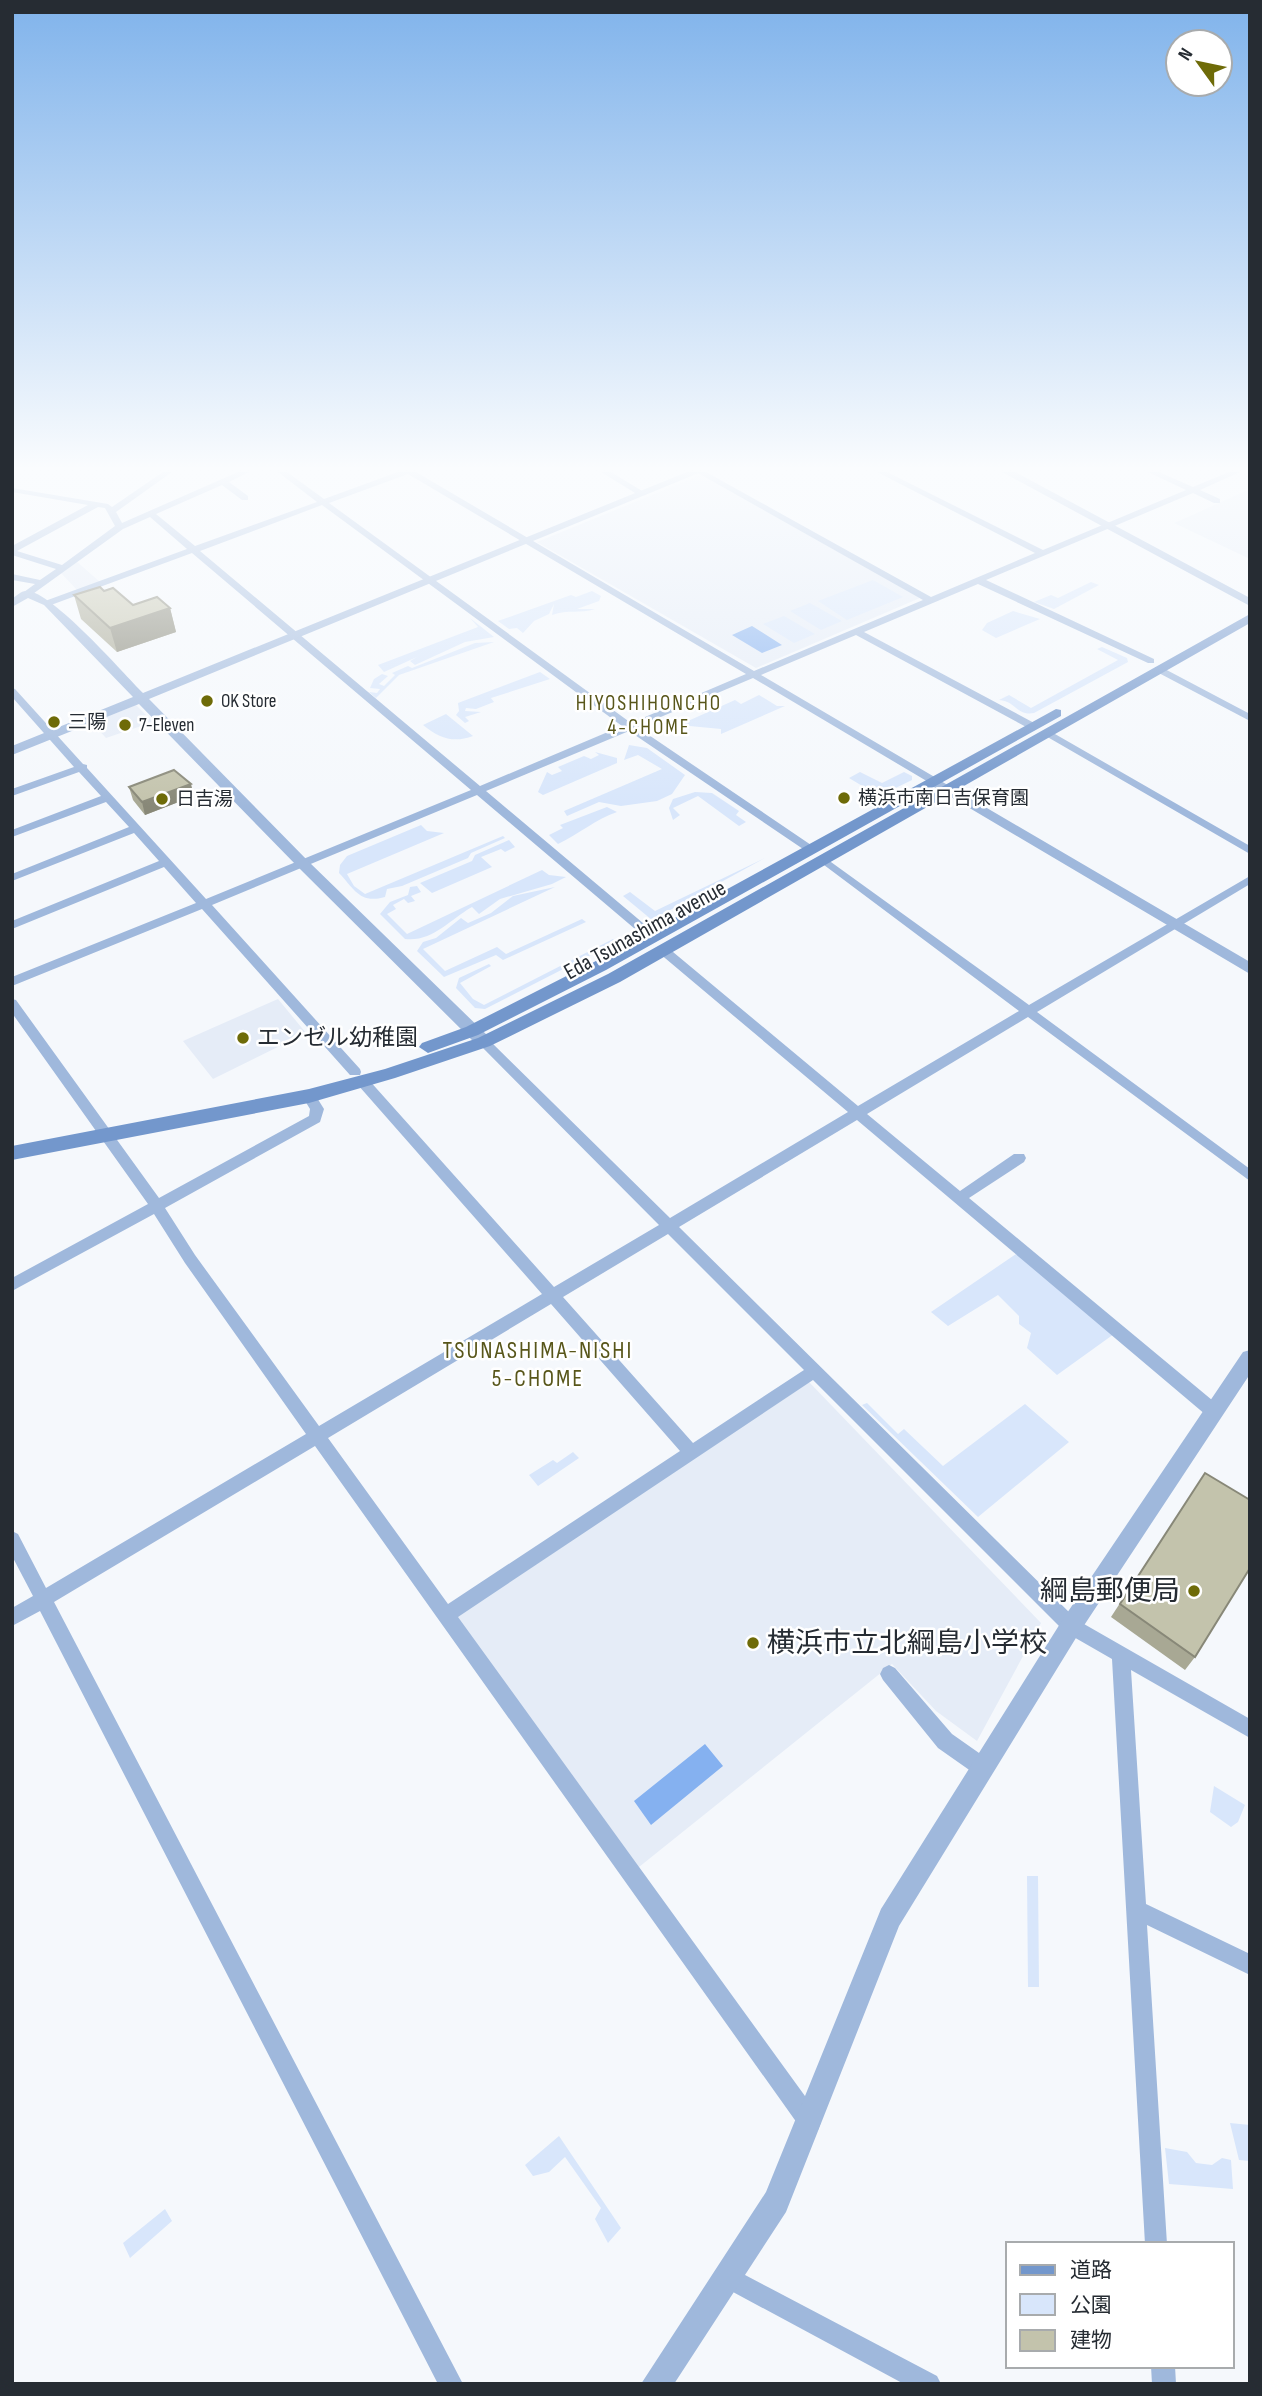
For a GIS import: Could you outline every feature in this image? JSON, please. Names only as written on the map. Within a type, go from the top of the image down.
[{"type":"main road","name":"Eda Tsunashima avenue","points":[[12,1141],[309,1096],[478,1036],[824,860],[941,785],[1154,665],[1250,604]]},
{"type":"main road","name":"Eda Tsunashima avenue","points":[[1154,665],[1250,618]]},
{"type":"main road","name":"Eda Tsunashima avenue","points":[[658,943],[810,849],[941,785]]},
{"type":"main road","name":"Eda Tsunashima avenue","points":[[12,1153],[102,1129],[264,1094],[359,1077]]},
{"type":"street","points":[[12,604],[40,584]]},
{"type":"street","points":[[48,603],[100,584]]},
{"type":"street","points":[[233,584],[858,1114],[1212,1410]]},
{"type":"street","points":[[12,751],[421,584]]},
{"type":"street","points":[[435,584],[630,727],[810,849]]},
{"type":"street","points":[[599,584],[1250,969]]},
{"type":"street","points":[[899,584],[930,601]]},
{"type":"street","points":[[12,982],[303,864],[969,584]]},
{"type":"street","points":[[986,584],[1154,665],[1250,718]]},
{"type":"street","points":[[1213,584],[1250,604]]},
{"type":"street","points":[[27,594],[48,603],[303,864],[340,897],[813,1372],[1071,1626],[1250,1729]]},
{"type":"street","points":[[857,632],[1040,729],[1250,851]]},
{"type":"street","points":[[12,691],[51,736],[83,767],[134,829],[359,1077],[691,1452]]},
{"type":"street","points":[[12,793],[83,767]]},
{"type":"street","points":[[12,834],[109,797]]},
{"type":"street","points":[[12,878],[134,829]]},
{"type":"street","points":[[824,860],[1250,1176]]},
{"type":"street","points":[[12,925],[165,863]]},
{"type":"street","points":[[12,1618],[1250,879]]},
{"type":"street","points":[[12,1003],[157,1206],[190,1259],[810,2122]]},
{"type":"street","points":[[12,1285],[315,1119],[317,1109],[309,1096]]},
{"type":"street","points":[[959,1198],[1019,1158]]},
{"type":"street","points":[[656,2384],[776,2202],[890,1918],[1071,1626],[1212,1410],[1250,1358]]},
{"type":"street","points":[[446,1615],[813,1372]]},
{"type":"street","points":[[12,1539],[451,2384]]},
{"type":"street","points":[[1121,1656],[1156,2242]]},
{"type":"street","points":[[889,1674],[945,1741],[982,1767]]},
{"type":"street","points":[[1135,1909],[1250,1965]]},
{"type":"street","points":[[728,2277],[929,2384]]},
{"type":"shaded area","points":[[71,584],[95,584],[77,590]]},
{"type":"shaded area","points":[[610,584],[895,584],[920,598],[756,668]]},
{"type":"shaded area","points":[[136,705],[153,722],[106,738],[92,723]]},
{"type":"shaded area","name":"エンゼル幼稚園","points":[[278,999],[306,1033],[213,1079],[183,1041]]},
{"type":"shaded area","name":"横浜市立北綱島小学校","points":[[809,1382],[1041,1623],[977,1741],[936,1711],[892,1664],[639,1867],[457,1617]]},
{"type":"green space","points":[[863,584],[880,584],[903,597],[847,620],[818,601]]},
{"type":"green space","points":[[1087,584],[1099,585],[1054,609],[1034,602],[1051,595],[1058,598]]},
{"type":"green space","points":[[592,591],[601,596],[599,601],[577,609],[595,609],[552,615],[554,604],[549,614],[534,621],[523,633],[517,628],[509,629],[498,621],[571,595],[576,597]]},
{"type":"green space","points":[[810,603],[842,621],[821,630],[790,611]]},
{"type":"green space","points":[[1013,611],[1040,619],[996,638],[982,630],[987,623]]},
{"type":"green space","points":[[784,616],[815,634],[794,643],[763,624]]},
{"type":"green space","points":[[470,618],[494,637],[465,642],[415,665],[410,661],[417,657],[384,672],[378,665],[478,627]]},
{"type":"green space","points":[[494,642],[399,675],[376,698],[369,692],[377,693],[380,689],[370,688],[374,679],[382,674],[388,676],[379,684],[384,686],[395,675],[392,673],[408,666],[412,668],[475,643]]},
{"type":"green space","points":[[1102,647],[1127,658],[1128,662],[1034,713],[1023,712],[999,700],[1009,695],[1031,708],[1118,660],[1097,649]]},
{"type":"green space","points":[[540,672],[550,679],[491,698],[494,702],[476,709],[466,708],[465,711],[481,712],[465,717],[469,721],[465,723],[456,715],[459,711],[458,703]]},
{"type":"green space","points":[[759,695],[777,706],[785,706],[721,734],[721,729],[679,725],[735,700],[741,704]]},
{"type":"green space","points":[[446,714],[473,736],[447,738],[435,734],[423,725]]},
{"type":"green space","points":[[629,745],[647,748],[685,775],[672,794],[657,801],[621,806],[599,802],[567,816],[564,811],[662,769],[638,755],[624,760]]},
{"type":"green space","points":[[595,752],[617,758],[617,763],[543,795],[538,792],[547,772],[552,775],[562,771],[558,767],[584,756],[591,759],[599,755]]},
{"type":"green space","points":[[860,772],[882,783],[904,772],[912,776],[912,780],[879,796],[849,778]]},
{"type":"green space","points":[[695,792],[712,793],[739,811],[736,815],[746,822],[739,826],[698,796],[673,808],[680,815],[673,820],[669,808],[673,799]]},
{"type":"green space","points":[[607,807],[617,812],[558,844],[549,835],[563,828],[560,825]]},
{"type":"green space","points":[[421,825],[427,831],[444,833],[347,874],[354,886],[365,894],[503,836],[505,838],[471,853],[468,858],[402,886],[387,889],[385,897],[377,899],[359,894],[339,873],[340,865],[347,856]]},
{"type":"green space","points":[[509,840],[515,847],[481,857],[492,867],[432,893],[420,883],[472,861],[475,855]]},
{"type":"green space","points":[[765,858],[652,920],[623,896],[630,892],[655,911]]},
{"type":"green space","points":[[542,870],[549,875],[566,877],[552,884],[500,899],[479,914],[472,907],[424,937],[405,939],[380,914],[390,902],[408,895],[410,887],[417,886],[421,892],[411,896],[415,901],[408,903],[404,899],[393,905],[396,909],[387,914],[407,934]]},
{"type":"green space","points":[[555,887],[423,949],[445,971],[497,947],[506,954],[582,919],[586,922],[503,960],[496,955],[444,977],[417,951],[423,942],[436,938],[461,918],[468,923],[491,913],[513,896]]},
{"type":"green space","points":[[613,939],[616,942],[485,1009],[475,1008],[456,988],[459,978],[489,964],[491,966],[460,983],[473,999],[484,1005]]},
{"type":"green space","points":[[1016,1254],[1114,1334],[1057,1375],[1027,1348],[1031,1333],[1019,1324],[1019,1316],[998,1295],[948,1326],[931,1312]]},
{"type":"green space","points":[[867,1403],[898,1434],[904,1429],[943,1466],[1025,1404],[1069,1442],[978,1517],[862,1405]]},
{"type":"green space","points":[[573,1452],[579,1458],[538,1486],[529,1475],[553,1460],[557,1463]]},
{"type":"green space","points":[[1214,1786],[1245,1805],[1238,1822],[1231,1827],[1210,1812]]},
{"type":"green space","points":[[1027,1876],[1038,1876],[1039,1987],[1028,1987]]},
{"type":"green space","points":[[1230,2123],[1250,2125],[1250,2161],[1239,2160]]},
{"type":"green space","points":[[559,2136],[621,2228],[608,2243],[595,2219],[601,2208],[565,2157],[549,2172],[533,2176],[525,2165]]},
{"type":"green space","points":[[1165,2148],[1187,2152],[1196,2163],[1212,2165],[1222,2158],[1231,2160],[1233,2189],[1169,2184]]},
{"type":"green space","points":[[165,2209],[172,2221],[130,2258],[123,2243]]},
{"type":"water","points":[[752,626],[782,645],[762,653],[732,635]]},
{"type":"water","points":[[705,1744],[723,1766],[651,1825],[634,1801]]},
{"type":"building","points":[[100,587],[104,591],[113,588],[133,605],[157,597],[170,608],[110,628],[74,595]]},
{"type":"building","points":[[174,770],[191,784],[142,802],[129,787]]},
{"type":"building","name":"綱島郵便局","points":[[1205,1473],[1250,1500],[1250,1568],[1195,1657],[1120,1604]]},
{"type":"place","name":"OK Store","points":[[207,701]]},
{"type":"place","name":"三陽","points":[[54,722]]},
{"type":"place","name":"7-Eleven","points":[[125,725]]},
{"type":"place","name":"横浜市南日吉保育園","points":[[844,798]]},
{"type":"place","name":"日吉湯","points":[[162,799]]},
{"type":"place","name":"エンゼル幼稚園","points":[[243,1038]]},
{"type":"place","name":"綱島郵便局","points":[[1194,1591]]},
{"type":"place","name":"横浜市立北綱島小学校","points":[[753,1643]]},
{"type":"district","name":"HIYOSHIHONCHO 4-CHOME","points":[[649,715]]},
{"type":"district","name":"TSUNASHIMA-NISHI 5-CHOME","points":[[538,1364]]}]
